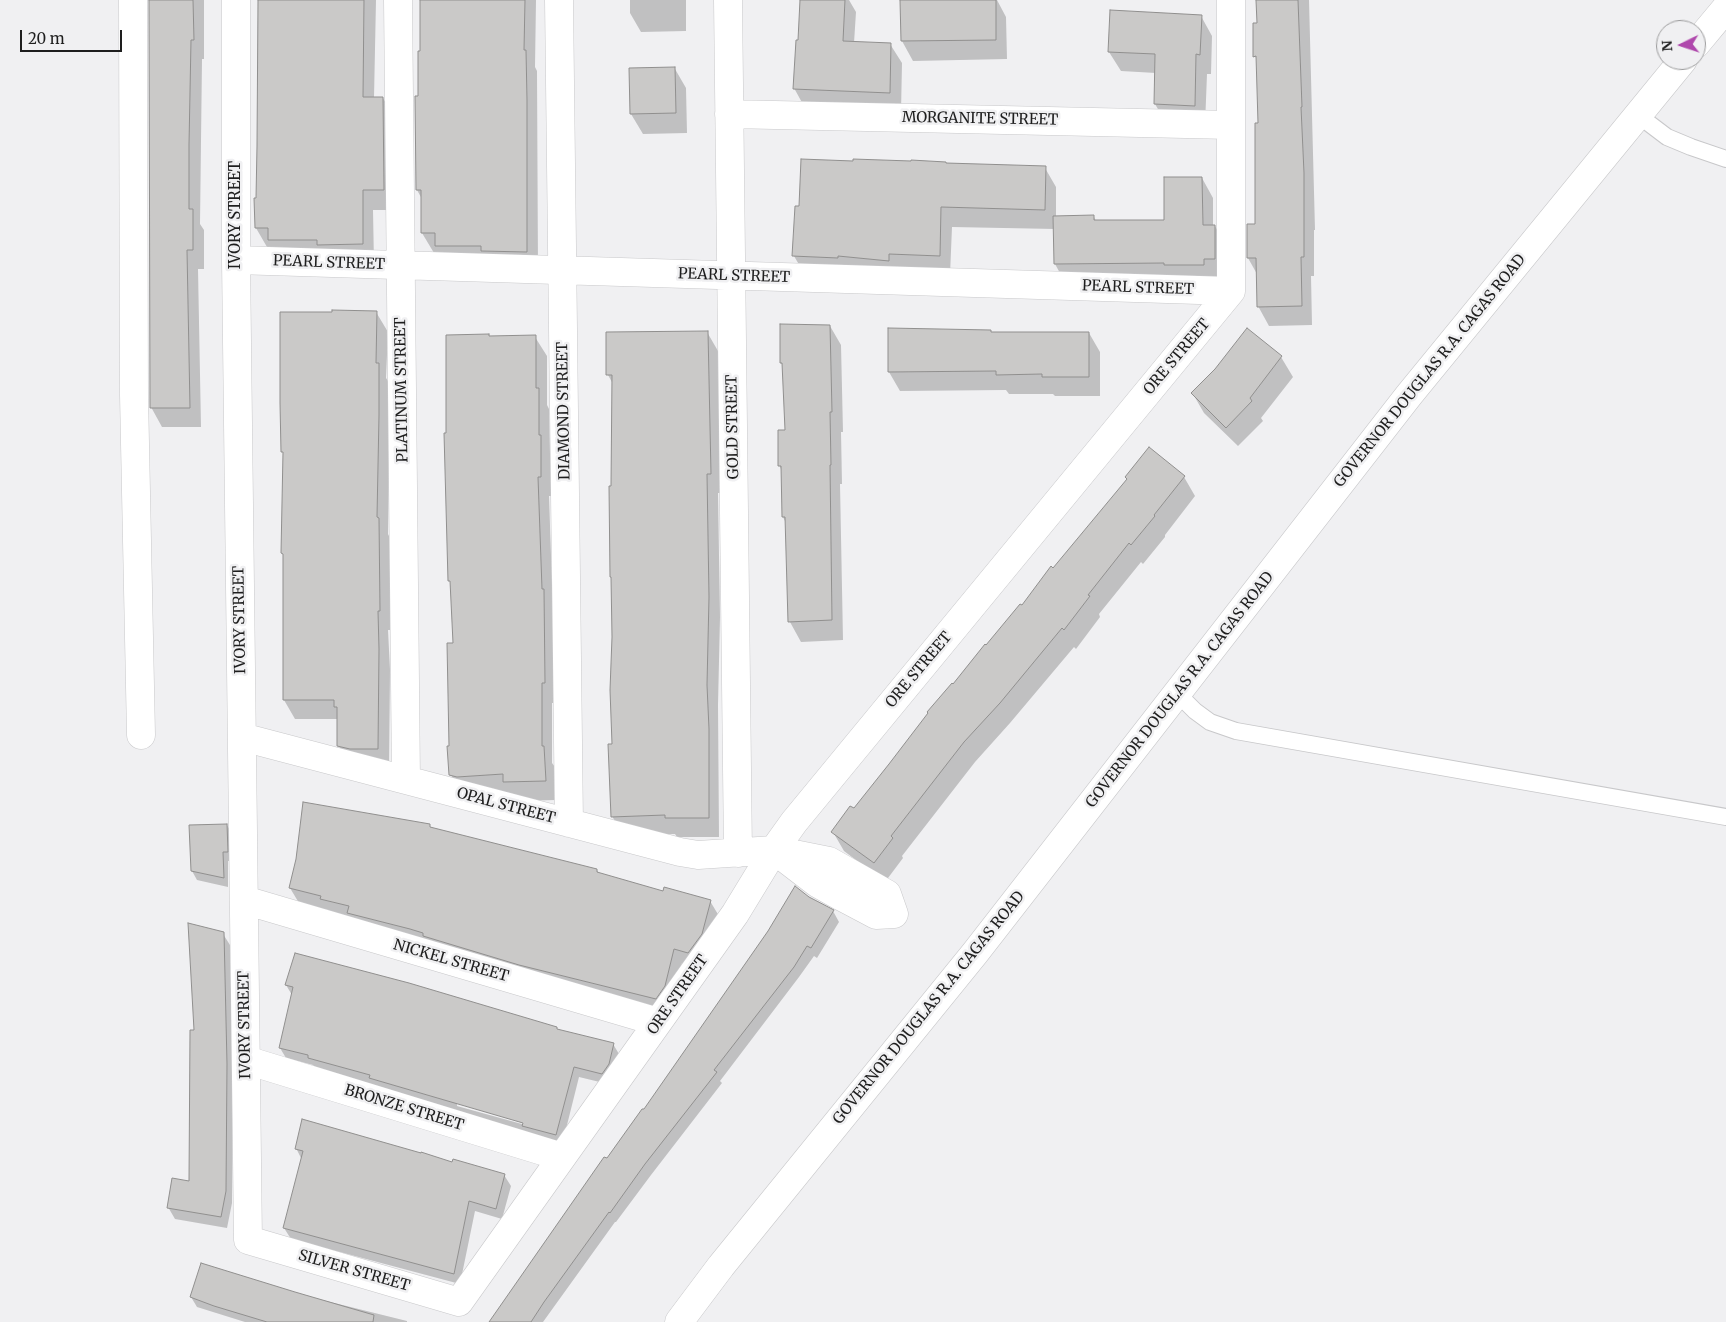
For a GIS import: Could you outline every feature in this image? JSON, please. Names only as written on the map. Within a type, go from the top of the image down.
[{"type":"street","points":[[133,0],[134,396],[141,736]]},
{"type":"street","name":"IVORY STREET","points":[[236,0],[236,260],[248,1240]]},
{"type":"street","name":"PLATINUM STREET","points":[[398,0],[406,780]]},
{"type":"street","name":"DIAMOND STREET","points":[[559,0],[569,822]]},
{"type":"street","name":"GOLD STREET","points":[[728,0],[738,854]]},
{"type":"street","points":[[1231,0],[1232,291]]},
{"type":"street","points":[[1706,34],[1722,18]]},
{"type":"street","name":"GOVERNOR DOUGLAS R.A. CAGAS ROAD","points":[[679,1322],[721,1266],[969,960],[1409,395],[1675,70]]},
{"type":"street","name":"MORGANITE STREET","points":[[730,114],[1231,125]]},
{"type":"street","name":"PEARL STREET","points":[[236,260],[1232,291]]},
{"type":"street","name":"ORE STREET","points":[[459,1302],[735,914],[774,850],[812,798],[1232,291]]},
{"type":"street","name":"OPAL STREET","points":[[242,737],[680,852],[698,855],[738,854],[774,850]]},
{"type":"street","name":"NICKEL STREET","points":[[244,900],[658,1022]]},
{"type":"street","name":"BRONZE STREET","points":[[246,1060],[562,1157]]},
{"type":"street","name":"SILVER STREET","points":[[248,1240],[459,1302]]},
{"type":"lane","points":[[1638,115],[1667,136],[1691,148],[1726,159]]},
{"type":"lane","points":[[1177,693],[1195,712],[1210,722],[1236,731],[1726,817]]},
{"type":"building","points":[[149,0],[193,0],[194,40],[191,40],[189,209],[193,209],[193,250],[187,250],[190,408],[150,408]]},
{"type":"building","points":[[258,0],[364,0],[363,97],[383,97],[384,190],[363,190],[363,244],[317,245],[317,240],[268,240],[268,228],[255,228]]},
{"type":"building","points":[[420,0],[525,0],[527,252],[481,251],[481,246],[435,246],[435,233],[421,233],[421,190],[416,190],[415,96],[418,96]]},
{"type":"building","points":[[800,0],[845,0],[843,41],[891,43],[890,93],[793,89]]},
{"type":"building","points":[[900,0],[996,0],[996,40],[901,41]]},
{"type":"building","points":[[1256,0],[1298,0],[1304,173],[1304,257],[1301,257],[1302,306],[1257,307],[1256,258],[1247,258],[1247,224],[1255,224],[1255,123],[1258,123],[1256,56],[1253,57],[1253,23],[1257,23]]},
{"type":"building","points":[[1110,10],[1202,15],[1200,55],[1196,54],[1195,106],[1154,104],[1155,54],[1108,52]]},
{"type":"building","points":[[675,67],[676,113],[630,114],[629,68]]},
{"type":"building","points":[[801,159],[853,161],[853,159],[911,160],[1046,166],[1045,210],[941,207],[940,256],[889,254],[889,261],[838,256],[838,258],[792,256],[795,206],[799,206]]},
{"type":"building","points":[[1164,177],[1202,177],[1203,225],[1215,225],[1215,259],[1204,259],[1204,265],[1164,265],[1164,263],[1054,264],[1053,216],[1094,215],[1094,220],[1164,220]]},
{"type":"building","points":[[332,310],[377,311],[376,363],[379,363],[379,415],[377,517],[379,518],[380,611],[378,611],[378,749],[350,749],[337,746],[337,707],[334,707],[334,700],[283,700],[283,554],[281,553],[283,452],[281,452],[280,312],[332,312]]},
{"type":"building","points":[[780,324],[830,325],[832,620],[788,622],[785,517],[782,517],[781,466],[778,466],[778,430],[785,430],[782,363],[780,363]]},
{"type":"building","points":[[888,328],[991,330],[991,332],[1089,332],[1089,377],[1042,377],[1042,374],[996,375],[996,371],[888,372]]},
{"type":"building","points":[[1247,328],[1282,356],[1250,398],[1252,401],[1226,428],[1191,393],[1215,369]]},
{"type":"building","points":[[708,331],[711,474],[707,474],[709,818],[665,818],[665,815],[611,817],[608,744],[612,744],[609,486],[611,486],[612,375],[606,375],[606,332]]},
{"type":"building","points":[[489,334],[489,336],[536,335],[536,388],[539,388],[539,435],[541,435],[541,477],[538,477],[542,589],[544,589],[545,683],[542,683],[542,746],[544,746],[546,781],[503,782],[503,774],[457,777],[449,775],[447,746],[449,746],[447,643],[453,643],[450,581],[448,581],[444,433],[446,433],[446,335]]},
{"type":"building","points":[[1149,447],[1185,476],[1155,516],[1131,545],[1129,543],[1088,595],[1090,596],[1064,630],[1062,628],[1000,703],[964,742],[891,836],[893,838],[874,863],[831,832],[850,806],[854,808],[927,712],[1020,604],[1022,605],[1051,566],[1053,568],[1127,479],[1125,477]]},
{"type":"building","points":[[303,802],[430,824],[430,827],[597,869],[597,872],[663,891],[664,887],[711,900],[702,934],[688,953],[674,949],[665,986],[656,999],[519,965],[423,936],[423,933],[410,929],[347,913],[349,906],[320,899],[321,896],[289,888],[296,859]]},
{"type":"building","points":[[227,824],[228,852],[223,852],[224,878],[191,871],[189,825]]},
{"type":"building","points":[[795,886],[809,897],[834,910],[811,948],[807,946],[794,967],[714,1070],[717,1072],[609,1212],[531,1322],[489,1322],[604,1157],[607,1158],[642,1109],[644,1109],[768,931]]},
{"type":"building","points":[[188,923],[224,932],[227,1064],[226,1191],[221,1217],[167,1208],[172,1178],[189,1181],[190,1030],[194,1030]]},
{"type":"building","points":[[295,953],[409,983],[557,1027],[557,1029],[614,1043],[609,1064],[602,1074],[574,1067],[556,1135],[522,1126],[523,1123],[369,1078],[370,1075],[308,1058],[308,1055],[279,1048],[293,987],[285,985]]},
{"type":"building","points":[[302,1119],[452,1162],[453,1159],[505,1174],[496,1209],[469,1201],[454,1274],[283,1228],[303,1151],[295,1149]]},
{"type":"building","points":[[201,1263],[374,1315],[373,1322],[267,1322],[214,1306],[190,1297]]}]
